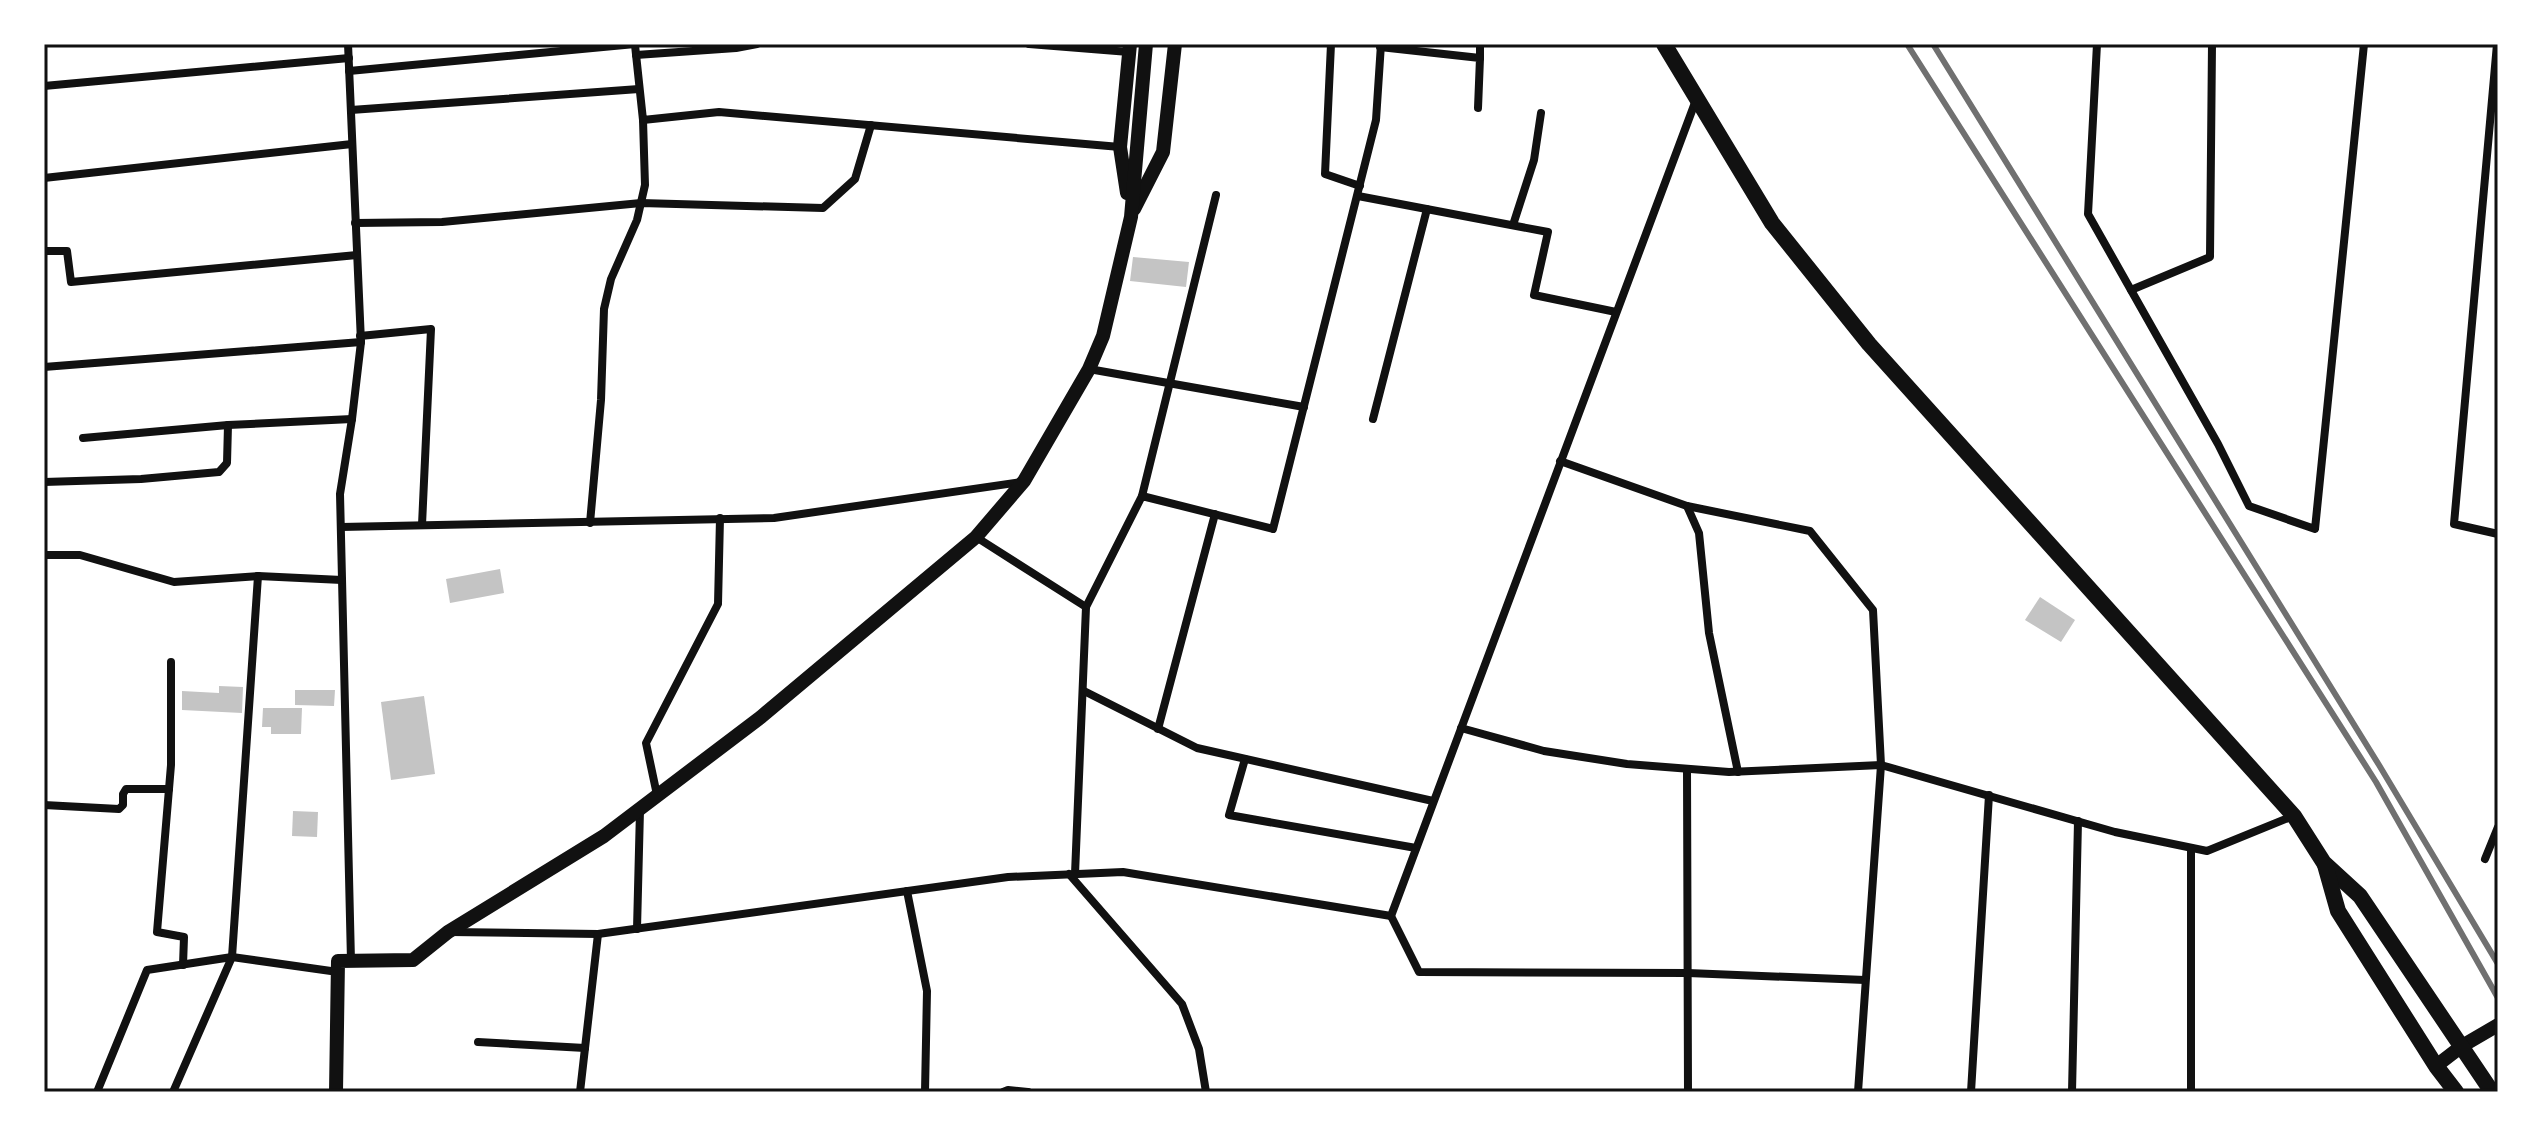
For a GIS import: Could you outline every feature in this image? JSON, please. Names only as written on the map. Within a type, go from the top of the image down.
[{"type":"main road","points":[[1664,44],[1772,223],[1869,344],[2294,816],[2324,863],[2360,896],[2492,1092]]},
{"type":"main road","points":[[2324,863],[2338,911],[2436,1066],[2456,1092]]},
{"type":"street","points":[[348,44],[360,339],[340,494],[351,961]]},
{"type":"street","points":[[349,71],[635,48],[736,48],[757,44]]},
{"type":"street","points":[[1029,44],[1129,48],[1120,147],[1131,217]]},
{"type":"street","points":[[336,1092],[338,961],[413,960],[448,932],[604,836],[761,717],[976,537],[1024,481],[1089,369],[1103,336],[1131,217],[1146,44]]},
{"type":"street","points":[[1131,217],[1163,152],[1175,44]]},
{"type":"street","points":[[1331,44],[1325,174],[1360,186]]},
{"type":"street","points":[[1478,108],[1480,44]]},
{"type":"street","points":[[2097,44],[2088,214],[2218,444],[2249,506],[2315,529],[2364,44]]},
{"type":"street","points":[[2131,290],[2210,257],[2212,44]]},
{"type":"street","points":[[1142,496],[1273,529],[1376,120],[1380,46],[1480,58]]},
{"type":"street","points":[[590,523],[601,400],[604,309],[611,279],[637,220],[645,185],[643,120],[635,48]]},
{"type":"street","points":[[2497,49],[2454,524],[2498,534]]},
{"type":"street","points":[[44,86],[349,58]]},
{"type":"street","points":[[351,110],[639,89]]},
{"type":"street","points":[[1696,100],[1391,916],[1419,972],[1688,973],[1865,980]]},
{"type":"street","points":[[643,120],[719,112],[1120,147]]},
{"type":"street","points":[[1513,225],[1534,160],[1541,113]]},
{"type":"street","points":[[355,223],[442,222],[641,203],[823,208],[855,179],[871,125]]},
{"type":"street","points":[[44,178],[352,144]]},
{"type":"street","points":[[1206,1092],[1199,1049],[1182,1004],[1072,874],[1084,691],[1086,607],[1142,496],[1216,195]]},
{"type":"street","points":[[1358,196],[1548,232],[1534,295],[1616,312]]},
{"type":"street","points":[[1373,419],[1427,209]]},
{"type":"street","points":[[44,251],[67,251],[71,282],[357,255]]},
{"type":"street","points":[[44,367],[360,339],[431,329],[422,525]]},
{"type":"street","points":[[1089,369],[1304,407]]},
{"type":"street","points":[[83,438],[228,425],[352,419]]},
{"type":"street","points":[[44,482],[141,479],[219,472],[227,463],[228,425]]},
{"type":"street","points":[[1560,461],[1687,506],[1810,531],[1873,610],[1881,765],[1858,1092]]},
{"type":"street","points":[[341,527],[774,518],[1024,481]]},
{"type":"street","points":[[1687,506],[1699,533],[1709,633],[1738,772]]},
{"type":"street","points":[[1158,729],[1215,514]]},
{"type":"street","points":[[657,795],[646,743],[718,604],[720,518]]},
{"type":"street","points":[[976,537],[1086,607]]},
{"type":"street","points":[[44,555],[80,555],[174,582],[258,576],[342,580]]},
{"type":"street","points":[[173,1092],[232,957],[258,576]]},
{"type":"street","points":[[171,662],[169,789],[157,932],[184,937],[183,965]]},
{"type":"street","points":[[1084,691],[1197,748],[1433,801]]},
{"type":"street","points":[[1461,728],[1544,751],[1627,764],[1738,772],[1881,765],[2115,832],[2207,851],[2294,816]]},
{"type":"street","points":[[1245,759],[1229,815],[1416,848]]},
{"type":"street","points":[[1687,769],[1688,1092]]},
{"type":"street","points":[[44,805],[119,809],[123,805],[126,789],[169,789]]},
{"type":"street","points":[[1971,1092],[1989,795]]},
{"type":"street","points":[[637,929],[640,808]]},
{"type":"street","points":[[2072,1092],[2078,821]]},
{"type":"street","points":[[2485,859],[2498,827]]},
{"type":"street","points":[[2191,848],[2191,1092]]},
{"type":"street","points":[[448,932],[598,934],[1008,877],[1123,872],[1391,916]]},
{"type":"street","points":[[907,891],[927,991],[925,1092]]},
{"type":"street","points":[[580,1092],[598,934]]},
{"type":"street","points":[[97,1092],[147,970],[232,957],[338,972]]},
{"type":"street","points":[[2436,1066],[2498,1025]]},
{"type":"street","points":[[478,1042],[585,1048]]},
{"type":"street","points":[[1003,1092],[1028,1092]]},
{"type":"building","points":[[1133,257],[1189,262],[1186,287],[1130,281]]},
{"type":"building","points":[[500,569],[504,593],[450,603],[446,579]]},
{"type":"building","points":[[2040,597],[2075,620],[2061,642],[2025,620]]},
{"type":"building","points":[[219,686],[243,687],[242,713],[182,710],[182,691],[219,693]]},
{"type":"building","points":[[295,690],[335,690],[334,706],[295,705]]},
{"type":"building","points":[[424,696],[435,774],[391,780],[381,702]]},
{"type":"building","points":[[263,708],[302,708],[301,734],[271,734],[271,727],[262,727]]},
{"type":"building","points":[[293,811],[318,812],[317,837],[292,836]]},
{"type":"railway","points":[[1907,44],[2376,782],[2498,998]]},
{"type":"railway","points":[[1933,44],[2379,765],[2498,964]]}]
